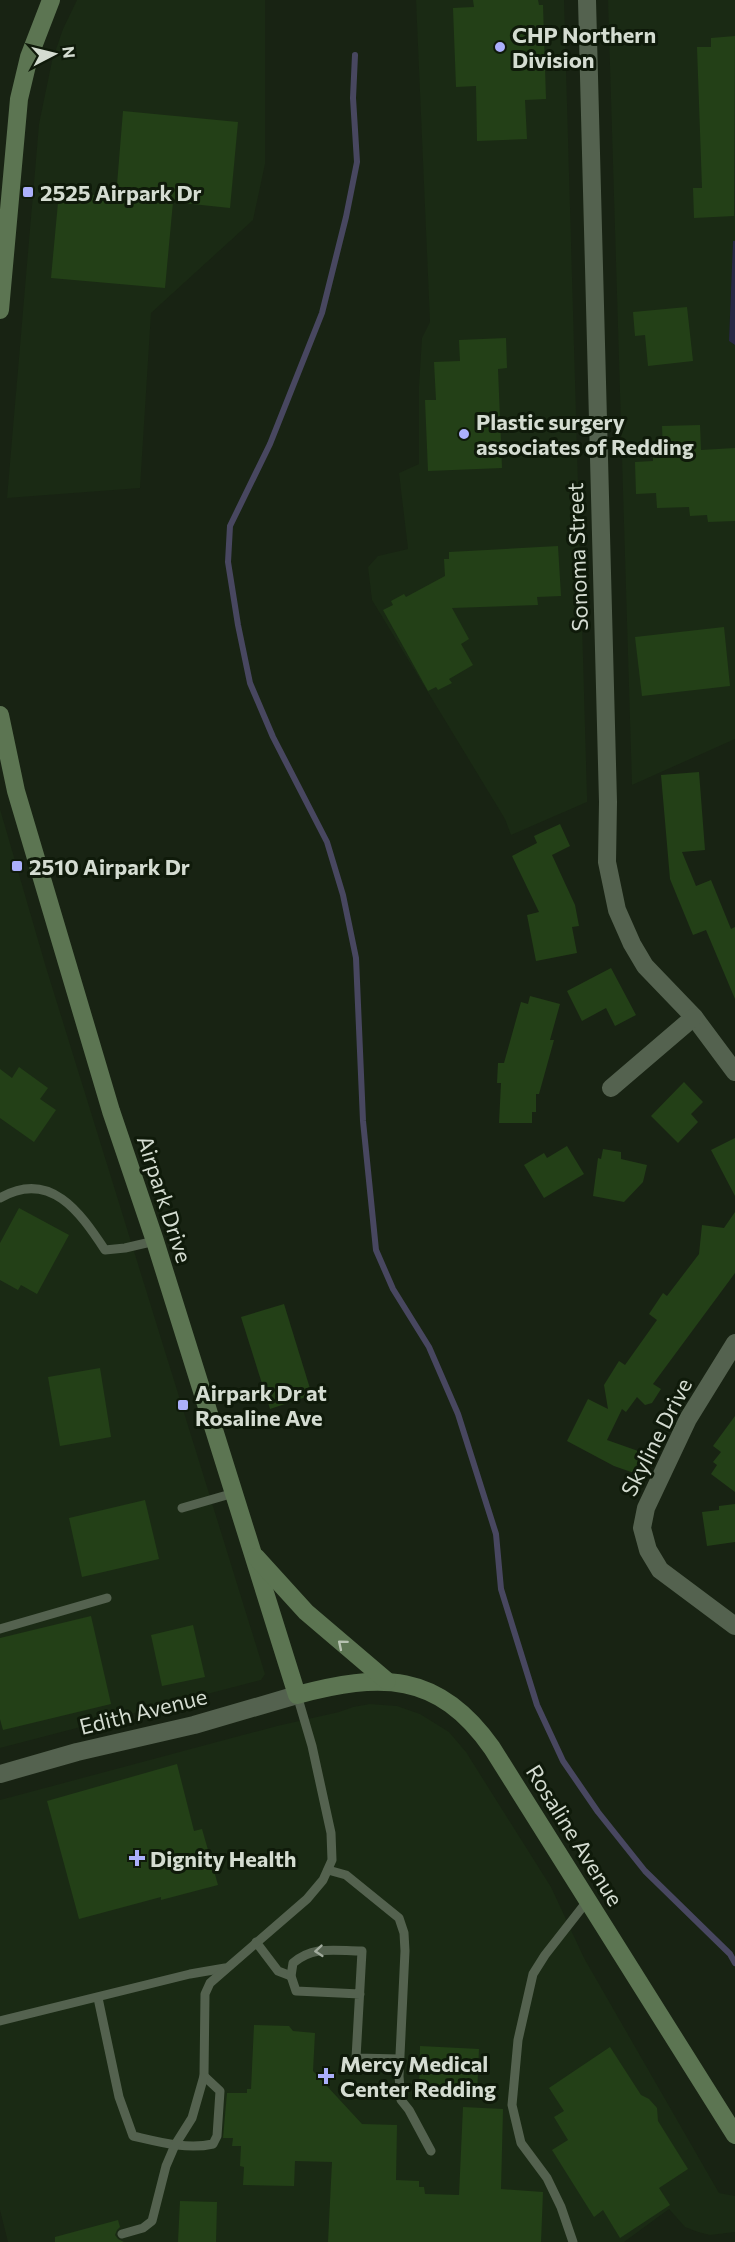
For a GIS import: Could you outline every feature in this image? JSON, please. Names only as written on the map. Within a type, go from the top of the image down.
[{"type":"street","points":[[0,310],[20,99],[29,57],[51,0]]},
{"type":"street","name":"Sonoma Street","points":[[587,0],[608,802],[607,862],[617,910],[632,944],[651,972],[694,1017],[735,1072]]},
{"type":"street","name":"Airpark Drive","points":[[0,715],[16,791],[111,1111],[155,1241],[297,1695]]},
{"type":"street","points":[[611,1088],[694,1017]]},
{"type":"street","name":"Skyline Drive","points":[[735,1343],[684,1427],[646,1508],[642,1528],[648,1550],[660,1570],[735,1626]]},
{"type":"street","points":[[252,1552],[306,1612],[387,1681]]},
{"type":"street","name":"Rosaline Avenue","points":[[297,1695],[330,1686],[364,1681],[387,1681],[426,1690],[470,1719],[492,1748],[735,2135]]},
{"type":"street","name":"Edith Avenue","points":[[0,1774],[77,1752],[194,1725],[297,1695]]},
{"type":"lane","points":[[0,1198],[10,1192],[30,1189],[44,1188],[53,1192],[87,1222],[105,1250],[155,1241]]},
{"type":"lane","points":[[182,1508],[234,1493]]},
{"type":"lane","points":[[0,1629],[106,1598]]},
{"type":"lane","points":[[122,2234],[143,2228],[152,2221],[166,2166],[175,2145],[192,2118],[204,2076],[206,1994],[210,1983],[312,1894],[323,1880],[332,1860],[331,1833],[312,1746],[297,1695]]},
{"type":"lane","points":[[328,1870],[346,1875],[399,1918],[404,1934],[405,1951],[400,2059],[401,2100],[409,2110],[431,2151]]},
{"type":"lane","points":[[573,2242],[561,2207],[547,2178],[521,2143],[512,2105],[518,2040],[533,1974],[545,1954],[588,1900]]},
{"type":"lane","points":[[256,1942],[278,1971],[291,1976]]},
{"type":"lane","points":[[360,1994],[296,1991],[291,1976],[293,1963],[302,1955],[314,1950],[362,1951],[360,1994],[356,2058],[400,2059]]},
{"type":"lane","points":[[0,2021],[190,1974],[225,1968]]},
{"type":"lane","points":[[98,1998],[119,2097],[134,2136],[175,2145],[213,2144],[217,2136],[220,2091],[204,2076]]},
{"type":"shaded area","points":[[77,0],[265,0],[265,164],[253,220],[151,313],[140,488],[7,498],[39,124],[52,61],[63,29]]},
{"type":"shaded area","points":[[416,0],[564,0],[587,802],[511,835],[505,819],[372,600],[368,567],[378,556],[408,549],[399,473],[419,464],[419,386],[422,338],[430,322]]},
{"type":"shaded area","points":[[608,0],[735,0],[735,241],[733,241],[729,341],[735,345],[735,739],[632,785]]},
{"type":"shaded area","points":[[733,241],[735,241],[735,345],[729,341]]},
{"type":"shaded area","points":[[0,809],[45,964],[265,1674],[261,1680],[0,1748]]},
{"type":"shaded area","name":"Mercy Medical Center Redding","points":[[370,1704],[397,1706],[420,1714],[449,1732],[466,1752],[551,1887],[584,1958],[719,2193],[735,2196],[735,2232],[710,2235],[698,2232],[685,2227],[669,2209],[624,2242],[8,2242],[0,2210],[0,1800],[277,1726]]},
{"type":"building","name":"CHP Northern Division","points":[[473,0],[538,0],[539,5],[543,5],[546,99],[525,100],[527,139],[477,141],[476,86],[456,87],[453,8],[474,7]]},
{"type":"building","points":[[735,36],[734,216],[694,218],[693,188],[702,188],[697,47],[711,47],[711,38]]},
{"type":"building","points":[[123,111],[238,122],[230,208],[173,202],[165,288],[51,278],[59,192],[116,197]]},
{"type":"building","points":[[687,307],[693,361],[648,366],[645,335],[635,336],[633,312]]},
{"type":"building","name":"Plastic surgery associates of Redding","points":[[506,338],[507,368],[498,369],[502,468],[428,471],[425,400],[436,400],[434,362],[460,361],[459,340]]},
{"type":"building","points":[[700,425],[701,450],[735,448],[735,521],[708,522],[707,515],[690,516],[689,507],[657,508],[656,493],[636,494],[635,462],[653,461],[653,451],[663,451],[662,426]]},
{"type":"building","points":[[558,546],[561,596],[537,597],[538,605],[452,608],[469,639],[461,644],[473,665],[449,679],[452,683],[438,690],[436,687],[428,691],[383,610],[393,605],[391,601],[404,594],[406,597],[445,576],[444,559],[449,559],[449,552]]},
{"type":"building","points":[[724,627],[730,686],[642,696],[635,637]]},
{"type":"building","points":[[699,772],[705,850],[682,852],[696,886],[711,880],[731,929],[735,927],[735,999],[706,930],[693,935],[670,879],[661,775]]},
{"type":"building","points":[[560,824],[570,846],[552,855],[575,905],[579,926],[572,927],[577,953],[536,961],[527,915],[539,912],[512,856],[537,843],[534,836]]},
{"type":"building","points":[[611,968],[636,1015],[615,1026],[606,1008],[582,1021],[567,991]]},
{"type":"building","points":[[530,996],[560,1004],[550,1040],[554,1040],[539,1094],[536,1094],[536,1112],[532,1112],[532,1123],[499,1123],[501,1083],[497,1083],[498,1063],[504,1063],[521,1002],[528,1004]]},
{"type":"building","points":[[19,1067],[48,1088],[40,1099],[56,1110],[34,1142],[0,1118],[0,1069],[12,1078]]},
{"type":"building","points":[[684,1082],[703,1102],[691,1114],[698,1122],[678,1143],[651,1116]]},
{"type":"building","points":[[735,1138],[735,1196],[711,1150]]},
{"type":"building","points":[[567,1146],[584,1174],[544,1198],[524,1165],[544,1153],[547,1158]]},
{"type":"building","points":[[603,1149],[621,1152],[621,1159],[647,1165],[643,1182],[624,1202],[593,1196],[598,1158],[601,1159]]},
{"type":"building","points":[[19,1208],[69,1235],[37,1294],[21,1285],[18,1290],[0,1280],[0,1243]]},
{"type":"building","points":[[735,1212],[735,1273],[653,1384],[661,1389],[652,1403],[645,1405],[637,1397],[626,1412],[622,1409],[607,1440],[641,1452],[634,1473],[614,1466],[567,1441],[588,1399],[608,1409],[604,1385],[619,1361],[625,1365],[657,1320],[649,1314],[663,1293],[667,1296],[699,1254],[702,1225],[724,1228]]},
{"type":"building","points":[[284,1304],[312,1395],[270,1409],[241,1317]]},
{"type":"building","points":[[100,1368],[111,1437],[60,1446],[48,1377]]},
{"type":"building","points":[[735,1416],[735,1492],[711,1474],[717,1465],[713,1462],[721,1452],[713,1446]]},
{"type":"building","points":[[145,1500],[159,1559],[82,1577],[69,1518]]},
{"type":"building","points":[[735,1504],[735,1542],[707,1546],[702,1512],[719,1510],[719,1506]]},
{"type":"building","points":[[91,1616],[111,1704],[3,1730],[0,1719],[0,1638]]},
{"type":"building","points":[[193,1625],[205,1677],[162,1686],[151,1635]]},
{"type":"building","name":"Dignity Health","points":[[177,1764],[194,1831],[202,1829],[218,1885],[161,1900],[161,1897],[79,1919],[47,1801]]},
{"type":"building","points":[[254,2025],[289,2026],[293,2031],[315,2033],[313,2071],[362,2124],[397,2125],[396,2180],[419,2181],[419,2187],[424,2187],[425,2194],[459,2195],[463,2107],[503,2109],[501,2189],[543,2192],[541,2242],[328,2242],[332,2162],[295,2161],[294,2186],[243,2185],[244,2167],[240,2166],[241,2146],[232,2146],[233,2138],[223,2138],[227,2093],[247,2093],[247,2089],[251,2089]]},
{"type":"building","points":[[420,2046],[479,2049],[477,2094],[419,2093]]},
{"type":"building","points":[[610,2047],[641,2095],[649,2099],[657,2108],[658,2121],[688,2169],[659,2188],[670,2205],[620,2238],[603,2210],[594,2217],[552,2150],[568,2140],[554,2117],[564,2111],[549,2088]]},
{"type":"building","points":[[180,2201],[217,2202],[216,2242],[178,2242]]},
{"type":"building","points":[[118,2220],[120,2227],[115,2235],[124,2242],[55,2242],[55,2237]]},
{"type":"waterway","points":[[355,55],[353,98],[357,162],[322,313],[270,444],[230,526],[228,562],[238,625],[250,683],[273,737],[327,842],[343,895],[356,958],[363,1121],[376,1250],[393,1289],[429,1347],[458,1414],[496,1534],[501,1589],[537,1705],[563,1761],[598,1812],[645,1871],[730,1954],[735,1963]]},
{"type":"place","name":"CHP Northern Division","points":[[500,47]]},
{"type":"place","name":"2525 Airpark Dr","points":[[28,192]]},
{"type":"place","name":"Plastic surgery associates of Redding","points":[[464,434]]},
{"type":"place","name":"2510 Airpark Dr","points":[[17,866]]},
{"type":"place","name":"Airpark Dr at Rosaline Ave","points":[[183,1405]]},
{"type":"place","name":"Dignity Health","points":[[137,1858]]},
{"type":"place","name":"Mercy Medical Center Redding","points":[[326,2076]]}]
